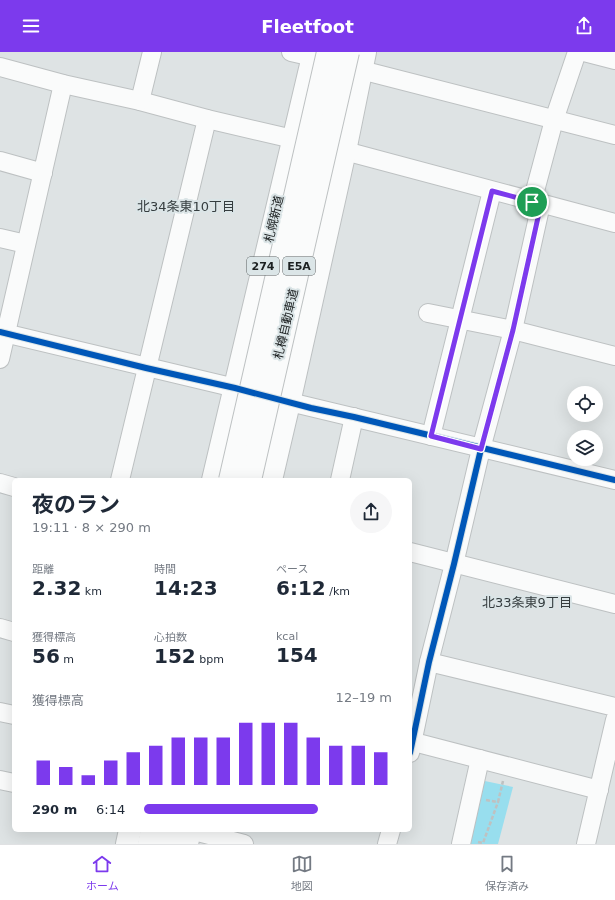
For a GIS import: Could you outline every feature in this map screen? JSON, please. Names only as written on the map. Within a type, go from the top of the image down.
[{"type":"highway","name":"札樽自動車道","points":[[250,478],[348,52]]},
{"type":"highway","name":"札幌新道","points":[[213,478],[293,139],[318,54]]},
{"type":"highway","name":"札樽自動車道","points":[[230,478],[318,54]]},
{"type":"highway","points":[[270,478],[289,403],[345,151],[363,61]]},
{"type":"highway","points":[[127,844],[130,832]]},
{"type":"highway","points":[[149,844],[152,832]]},
{"type":"highway","points":[[166,844],[169,832]]},
{"type":"highway","points":[[188,844],[190,832]]},
{"type":"street","points":[[140,101],[152,52]]},
{"type":"street","points":[[291,52],[318,54]]},
{"type":"street","points":[[412,740],[429,662],[481,449],[513,330],[554,120],[577,52]]},
{"type":"street","points":[[584,52],[615,60]]},
{"type":"street","points":[[363,61],[554,120],[615,135]]},
{"type":"street","points":[[0,67],[64,84],[140,101],[207,119],[293,139]]},
{"type":"street","points":[[0,359],[3,333],[64,84]]},
{"type":"street","points":[[120,478],[207,119]]},
{"type":"street","points":[[345,151],[615,223]]},
{"type":"street","points":[[0,162],[43,173]]},
{"type":"street","points":[[431,436],[492,191]]},
{"type":"street","points":[[0,238],[26,244]]},
{"type":"street","points":[[428,313],[513,330],[615,356]]},
{"type":"street","points":[[3,333],[235,388],[289,403],[354,417],[481,449],[615,480]]},
{"type":"street","points":[[340,478],[354,417]]},
{"type":"street","points":[[0,484],[12,487]]},
{"type":"street","points":[[412,553],[615,604]]},
{"type":"street","points":[[0,628],[12,631]]},
{"type":"street","points":[[429,662],[615,707]]},
{"type":"street","points":[[0,712],[12,715]]},
{"type":"street","points":[[586,844],[599,790],[611,756],[615,720]]},
{"type":"street","points":[[412,745],[480,759],[599,790]]},
{"type":"street","points":[[462,841],[480,759]]},
{"type":"street","points":[[0,780],[12,783]]},
{"type":"street","points":[[198,832],[244,844]]},
{"type":"street","points":[[387,844],[390,832]]},
{"type":"path","points":[[462,841],[483,843],[498,802],[504,777]]},
{"type":"path","points":[[472,797],[498,802]]},
{"type":"shaded area","points":[[480,780],[513,787],[498,844],[465,844]]},
{"type":"cycle path","points":[[412,743],[429,662],[481,449],[513,330],[541,204]]},
{"type":"cycle path","points":[[0,332],[615,480]]},
{"type":"district","name":"北34条東10丁目","points":[[186,206]]},
{"type":"district","name":"北33条東9丁目","points":[[527,602]]},
{"type":"route","points":[[492,191],[532,202],[541,204],[513,330],[481,449],[431,436],[492,191]]}]
